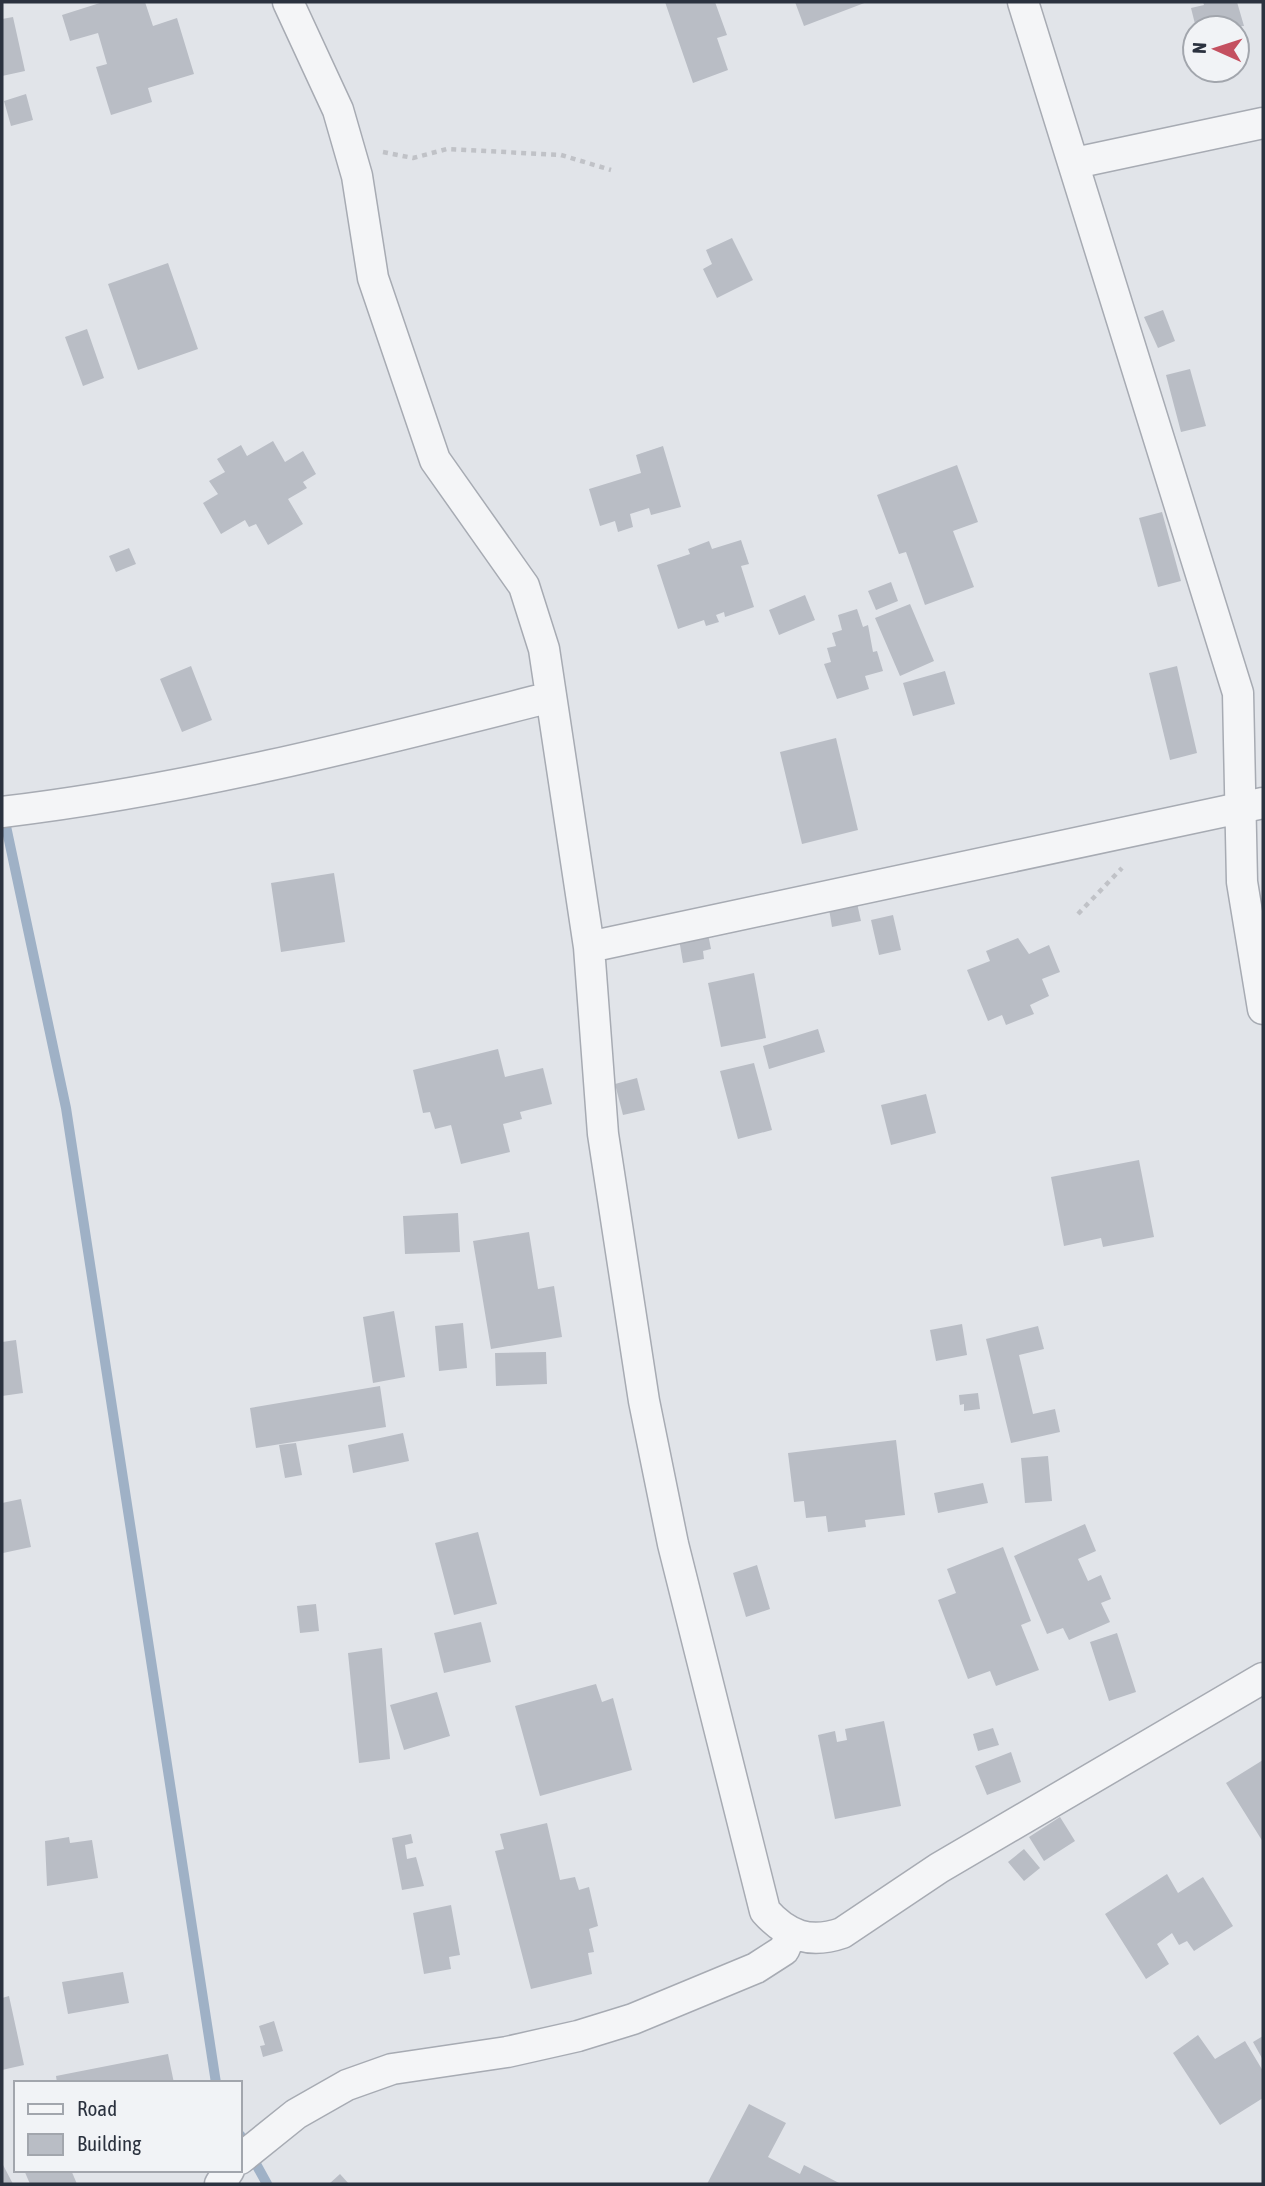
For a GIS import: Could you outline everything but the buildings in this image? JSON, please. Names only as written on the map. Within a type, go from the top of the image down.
[{"type":"street","points":[[288,2],[338,110],[357,176],[373,278],[435,460],[524,586],[544,649],[589,947],[603,1134],[644,1401],[668,1518],[765,1911],[791,1934],[808,1939],[825,1939],[842,1933],[939,1868],[1263,1678]]},
{"type":"street","points":[[1023,2],[1076,163],[1238,693],[1252,806],[1241,882],[1263,1009]]},
{"type":"street","points":[[1076,163],[1263,123]]},
{"type":"street","points":[[2,812],[92,802],[353,748],[551,697]]},
{"type":"street","points":[[589,947],[1252,806]]},
{"type":"street","points":[[242,2157],[296,2114],[347,2085],[392,2069],[444,2063],[531,2047],[633,2019],[756,1968],[784,1950],[791,1934]]},
{"type":"path","points":[[348,144],[413,158],[447,149],[561,155],[611,170]]},
{"type":"waterway","points":[[3,812],[66,1108],[216,2081]]},
{"type":"waterway","points":[[242,2139],[267,2184]]}]
